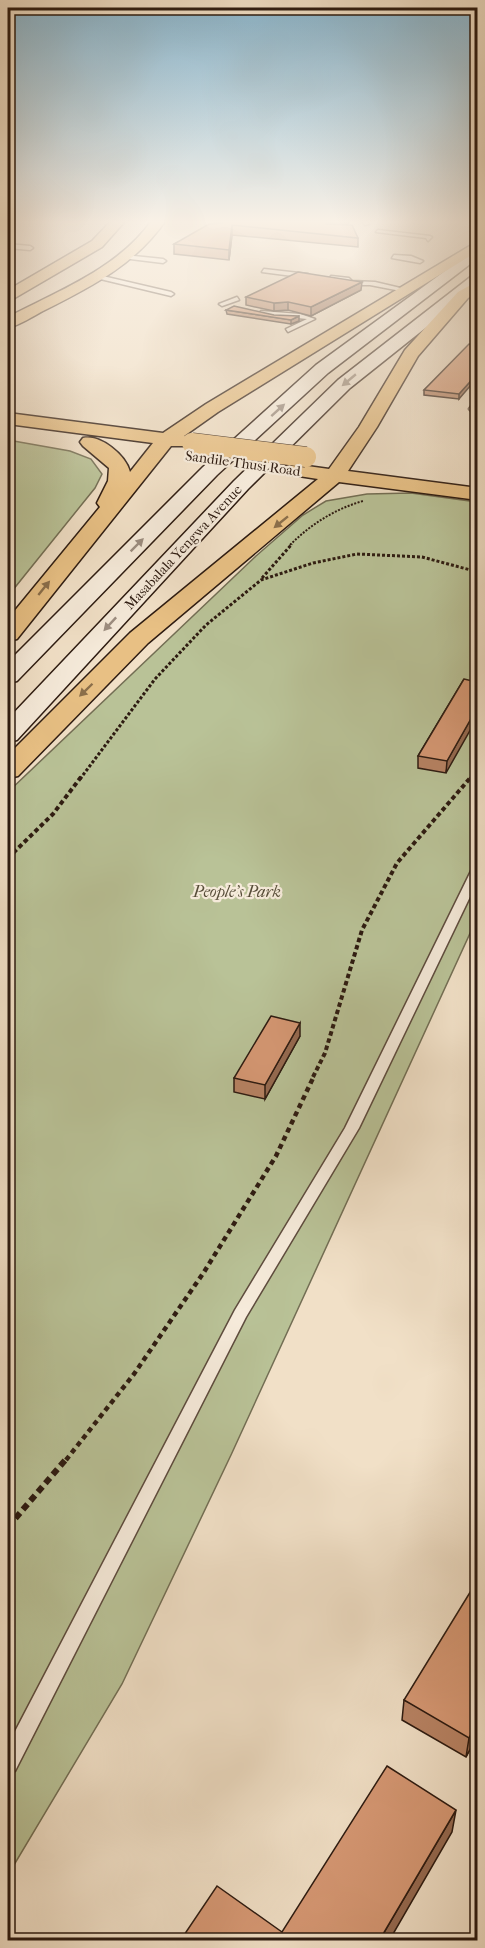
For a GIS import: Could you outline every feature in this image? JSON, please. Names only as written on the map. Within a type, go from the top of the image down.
[{"type":"main road","points":[[8,323],[30,311]]},
{"type":"main road","points":[[8,634],[161,445],[212,408],[372,311]]},
{"type":"main road","name":"Masabalala Yengwa Avenue","points":[[8,676],[210,471],[313,377],[397,311]]},
{"type":"main road","name":"Masabalala Yengwa Avenue","points":[[8,734],[241,484],[344,384],[436,311]]},
{"type":"main road","points":[[8,770],[139,638],[308,499],[340,469],[411,354],[449,311]]},
{"type":"main road","points":[[53,424],[154,425],[177,421],[212,408]]},
{"type":"main road","name":"Sandile Thusi Road","points":[[8,418],[53,424],[161,445],[340,469],[442,490],[477,494]]},
{"type":"main road","points":[[368,427],[374,450]]},
{"type":"main road","name":"Sandile Thusi Road","points":[[8,431],[90,442],[161,445]]},
{"type":"main road","points":[[90,442],[118,464],[122,472],[121,479],[96,523]]},
{"type":"main road","name":"Sandile Thusi Road","points":[[340,469],[401,467],[477,480]]},
{"type":"main road","points":[[308,499],[369,491],[442,490]]},
{"type":"lane","points":[[255,311],[312,319],[288,330]]},
{"type":"lane","points":[[477,399],[472,409],[477,416]]},
{"type":"lane","points":[[8,1764],[240,1314],[352,1128],[477,867]]},
{"type":"path","points":[[8,858],[53,814],[155,679],[206,626],[261,580],[279,556],[312,527],[333,512],[364,501]]},
{"type":"path","points":[[261,580],[313,563],[357,554],[422,557],[477,572]]},
{"type":"path","points":[[8,1527],[134,1374],[204,1272],[276,1156],[325,1053],[362,930],[397,863],[477,769]]},
{"type":"green space","points":[[8,440],[70,451],[91,459],[102,474],[95,488],[8,596]]},
{"type":"green space","name":"People's Park","points":[[411,493],[477,502],[477,918],[231,1455],[122,1684],[8,1875],[8,792],[256,556],[303,515],[326,501],[367,494]]},
{"type":"building","points":[[232,311],[256,311],[274,315],[299,316],[291,320]]},
{"type":"building","points":[[469,344],[477,345],[477,374],[459,394],[424,390]]},
{"type":"building","points":[[464,679],[477,682],[477,708],[447,761],[418,756]]},
{"type":"building","points":[[271,1016],[300,1023],[265,1085],[234,1078]]},
{"type":"building","points":[[477,1581],[477,1722],[469,1738],[404,1700]]},
{"type":"building","points":[[387,1766],[456,1810],[379,1941],[180,1941],[217,1886],[282,1932]]}]
